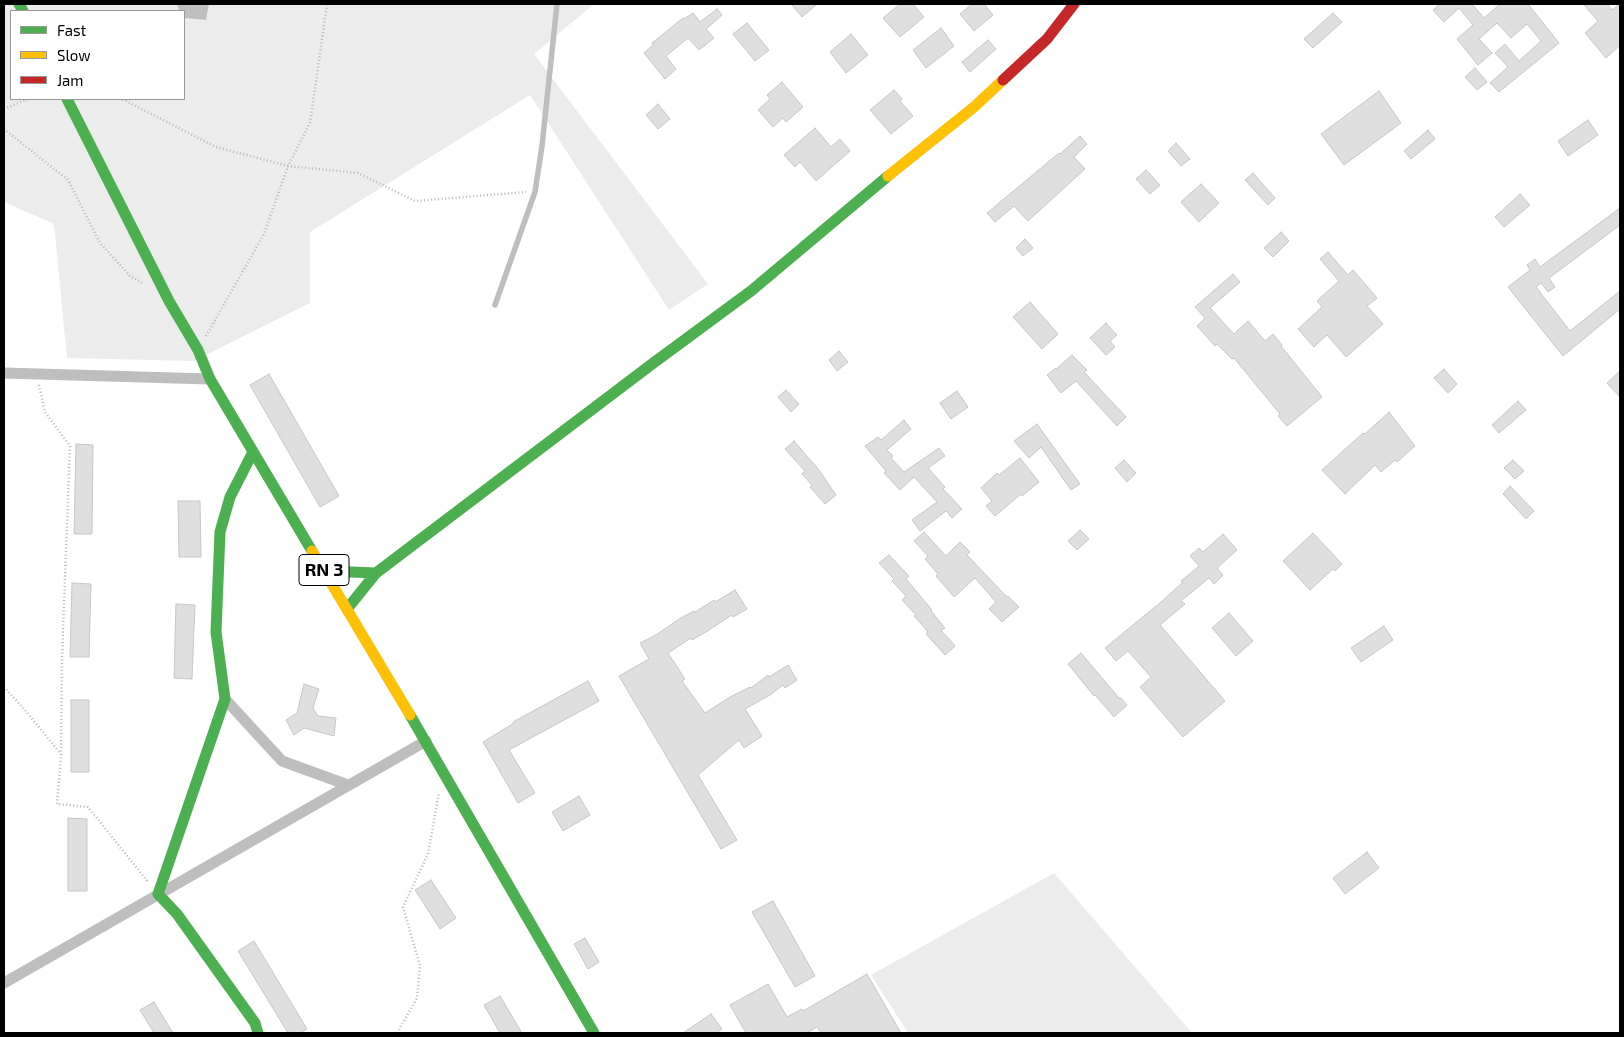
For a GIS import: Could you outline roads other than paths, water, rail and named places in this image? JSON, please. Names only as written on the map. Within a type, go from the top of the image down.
[{"type":"street","points":[[347,609],[376,573],[751,291],[878,183],[974,107],[1046,38],[1074,4]]},
{"type":"street","name":"RN 3","points":[[68,100],[169,301],[198,350],[210,380],[426,741],[594,1033]]},
{"type":"street","points":[[4,373],[210,380]]},
{"type":"street","points":[[158,894],[226,699],[216,632],[220,532],[230,496],[254,452]]},
{"type":"street","points":[[325,571],[376,573]]},
{"type":"street","points":[[226,699],[282,761],[348,785]]},
{"type":"street","points":[[4,983],[426,741]]},
{"type":"street","points":[[158,894],[177,914],[255,1023],[258,1033]]},
{"type":"lane","points":[[495,305],[535,192],[542,146],[557,4]]}]
